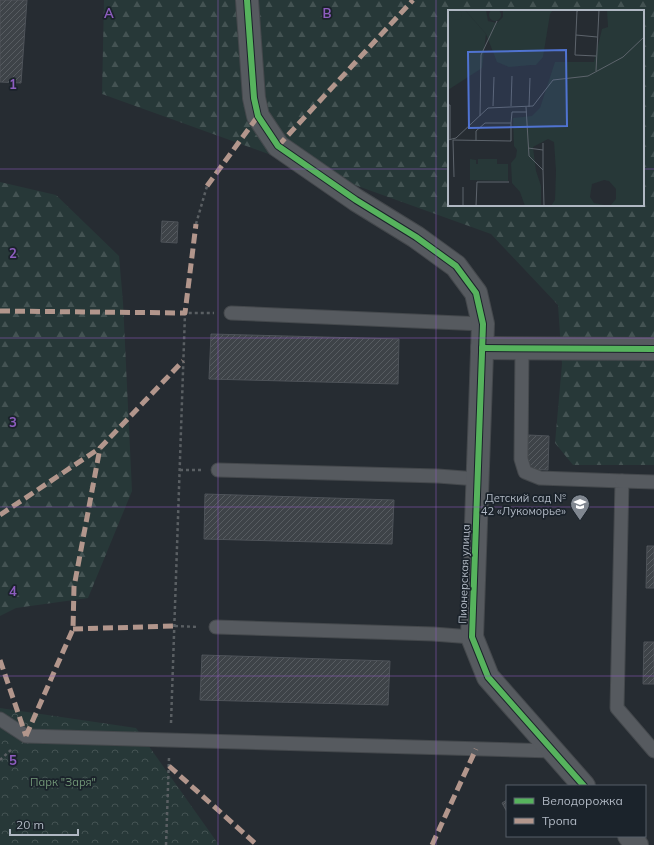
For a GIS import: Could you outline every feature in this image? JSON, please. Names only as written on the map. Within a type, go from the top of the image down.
[{"type":"street","name":"Пионерская улица","points":[[247,0],[254,98],[258,116],[278,146],[356,200],[416,237],[456,266],[476,293],[483,324],[472,637],[488,677],[583,785]]},
{"type":"street","points":[[482,348],[654,349]]},
{"type":"street","points":[[630,837],[637,845]]},
{"type":"lane","points":[[231,313],[483,324]]},
{"type":"lane","points":[[522,348],[520,459],[525,472],[540,478],[654,482]]},
{"type":"lane","points":[[218,470],[438,476],[477,479]]},
{"type":"lane","points":[[622,481],[617,708],[654,752]]},
{"type":"lane","points":[[216,627],[433,634],[472,637]]},
{"type":"lane","points":[[0,718],[26,736],[553,752]]},
{"type":"path","points":[[196,224],[207,186]]},
{"type":"path","points":[[166,845],[185,313],[231,313]]},
{"type":"path","points":[[174,626],[216,627]]},
{"type":"green space","points":[[104,0],[654,0],[654,465],[573,465],[555,443],[562,364],[558,305],[491,234],[102,94]]},
{"type":"green space","points":[[0,182],[56,195],[119,256],[123,302],[132,491],[88,598],[16,608],[0,616]]},
{"type":"green space","name":"Парк \"Заря\"","points":[[0,708],[136,728],[219,845],[0,845]]},
{"type":"building","points":[[0,0],[27,0],[21,83],[0,82]]},
{"type":"building","points":[[162,221],[178,222],[177,243],[161,242]]},
{"type":"building","points":[[211,334],[399,339],[398,384],[209,379]]},
{"type":"building","points":[[528,435],[549,436],[548,470],[527,469]]},
{"type":"building","points":[[205,494],[394,500],[392,544],[204,539]]},
{"type":"building","points":[[647,546],[654,546],[654,588],[646,588]]},
{"type":"building","points":[[644,642],[654,642],[654,684],[643,684]]},
{"type":"building","points":[[202,655],[390,661],[388,705],[200,700]]},
{"type":"building","points":[[506,801],[506,810],[502,803]]},
{"type":"marked path","points":[[278,146],[413,0]]},
{"type":"marked path","points":[[207,186],[258,116]]},
{"type":"marked path","points":[[0,311],[185,313],[196,224]]},
{"type":"marked path","points":[[26,736],[73,629],[74,587],[100,448],[183,361]]},
{"type":"marked path","points":[[0,515],[100,448]]},
{"type":"marked path","points":[[73,629],[175,626]]},
{"type":"marked path","points":[[0,660],[26,736]]},
{"type":"marked path","points":[[432,845],[476,749]]},
{"type":"marked path","points":[[169,766],[257,845]]},
{"type":"cycle path","points":[[247,0],[254,98],[258,116],[278,146],[356,200],[416,237],[456,266],[476,293],[483,324],[472,637],[488,677],[583,785]]},
{"type":"cycle path","points":[[482,348],[654,349]]},
{"type":"place","name":"Детский сад № 42 «Лукоморье»","points":[[580,521]]}]
